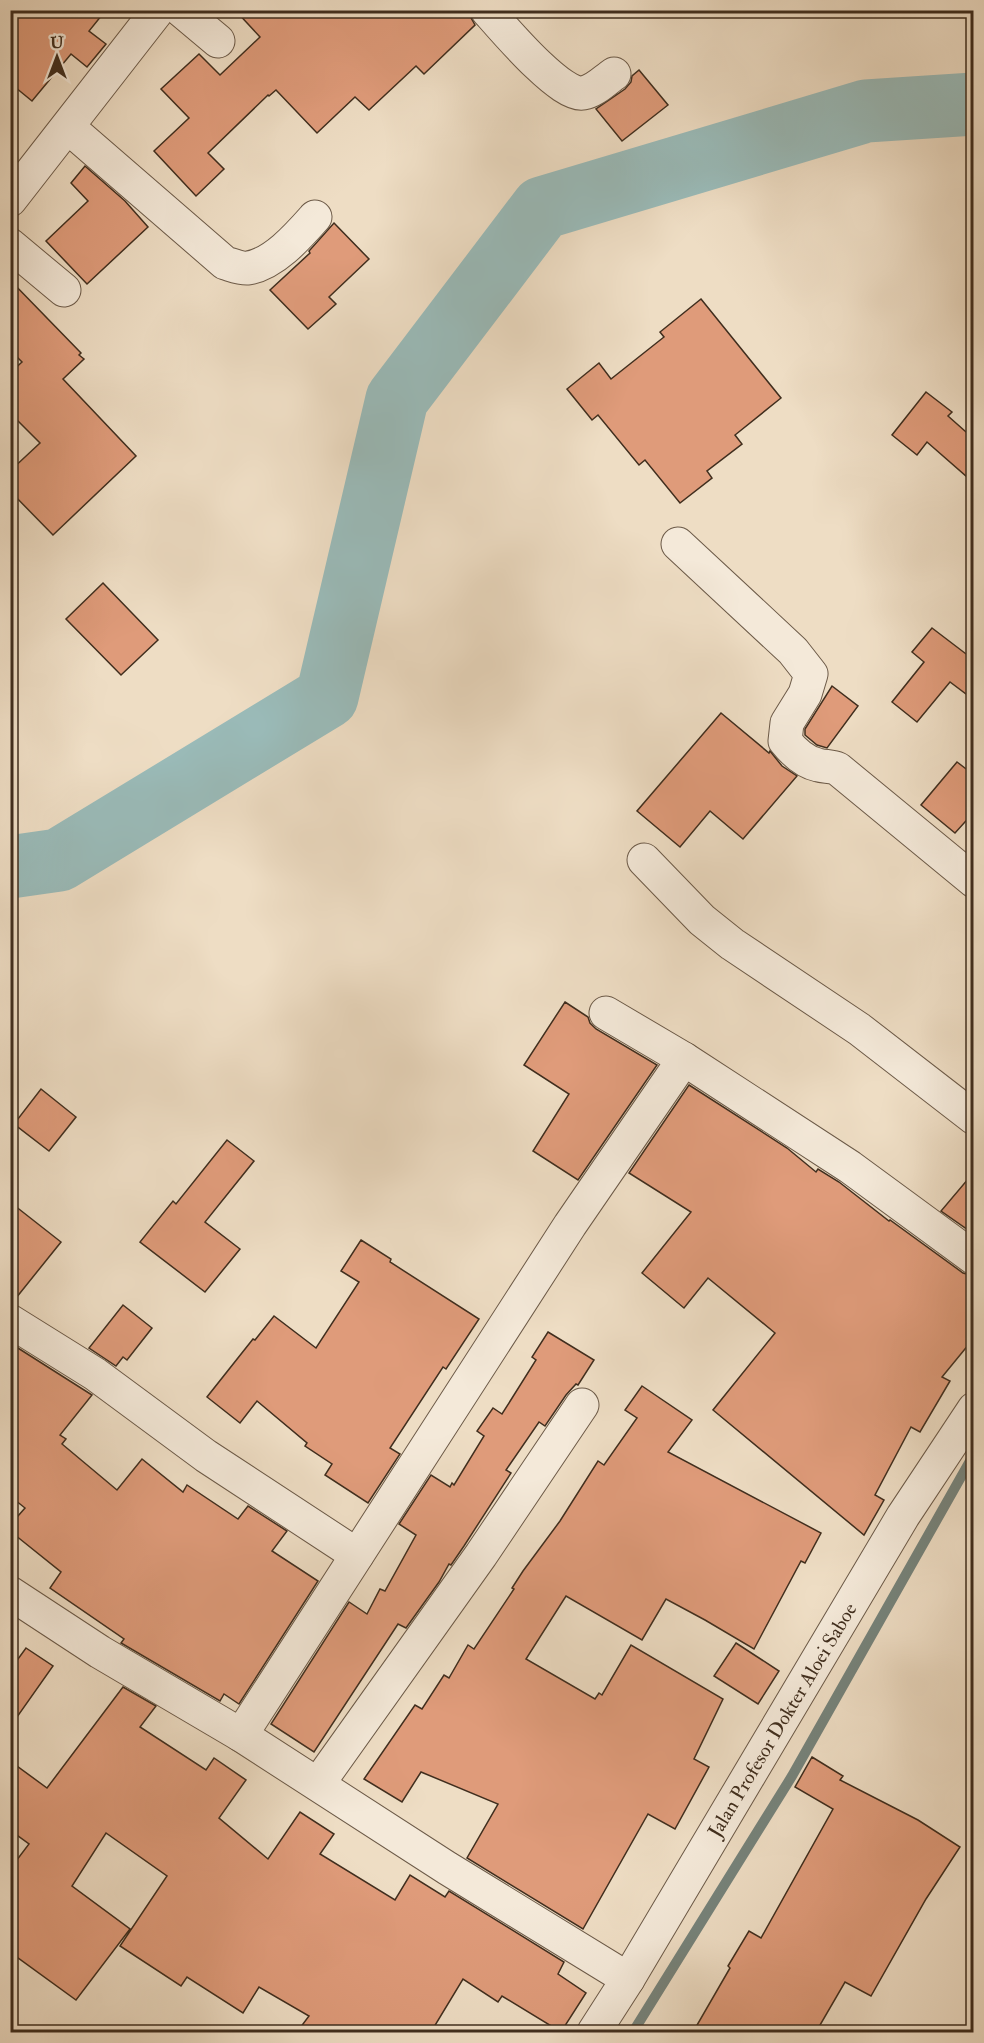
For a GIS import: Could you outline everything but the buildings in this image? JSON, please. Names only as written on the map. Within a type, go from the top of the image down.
[{"type":"street","points":[[15,184],[68,127],[158,10]]},
{"type":"street","points":[[182,10],[218,41]]},
{"type":"street","points":[[487,10],[551,78],[568,91],[581,94],[591,91],[614,74]]},
{"type":"street","points":[[68,127],[225,263],[247,269],[265,262],[290,244],[315,217]]},
{"type":"street","points":[[10,245],[64,290]]},
{"type":"street","points":[[678,544],[793,651],[811,674],[805,694],[787,723],[785,741],[792,750],[802,758],[818,765],[838,769],[974,881]]},
{"type":"street","points":[[644,860],[702,920],[732,944],[801,988],[859,1029],[974,1118]]},
{"type":"street","points":[[606,1013],[684,1059],[850,1167],[974,1258]]},
{"type":"street","points":[[241,1735],[570,1225],[684,1059]]},
{"type":"street","points":[[10,1321],[95,1374],[206,1456],[357,1555]]},
{"type":"street","points":[[318,1784],[481,1555],[582,1405]]},
{"type":"street","name":"Jalan Profesor Dokter Aloei Saboe","points":[[594,2032],[628,1979],[903,1516],[974,1409]]},
{"type":"street","points":[[10,1593],[100,1652],[241,1735],[447,1868],[628,1979]]},
{"type":"waterway","points":[[10,867],[59,860],[327,697],[397,399],[542,208],[866,111],[974,104]]},
{"type":"waterway","points":[[633,2032],[792,1776],[974,1454]]}]
